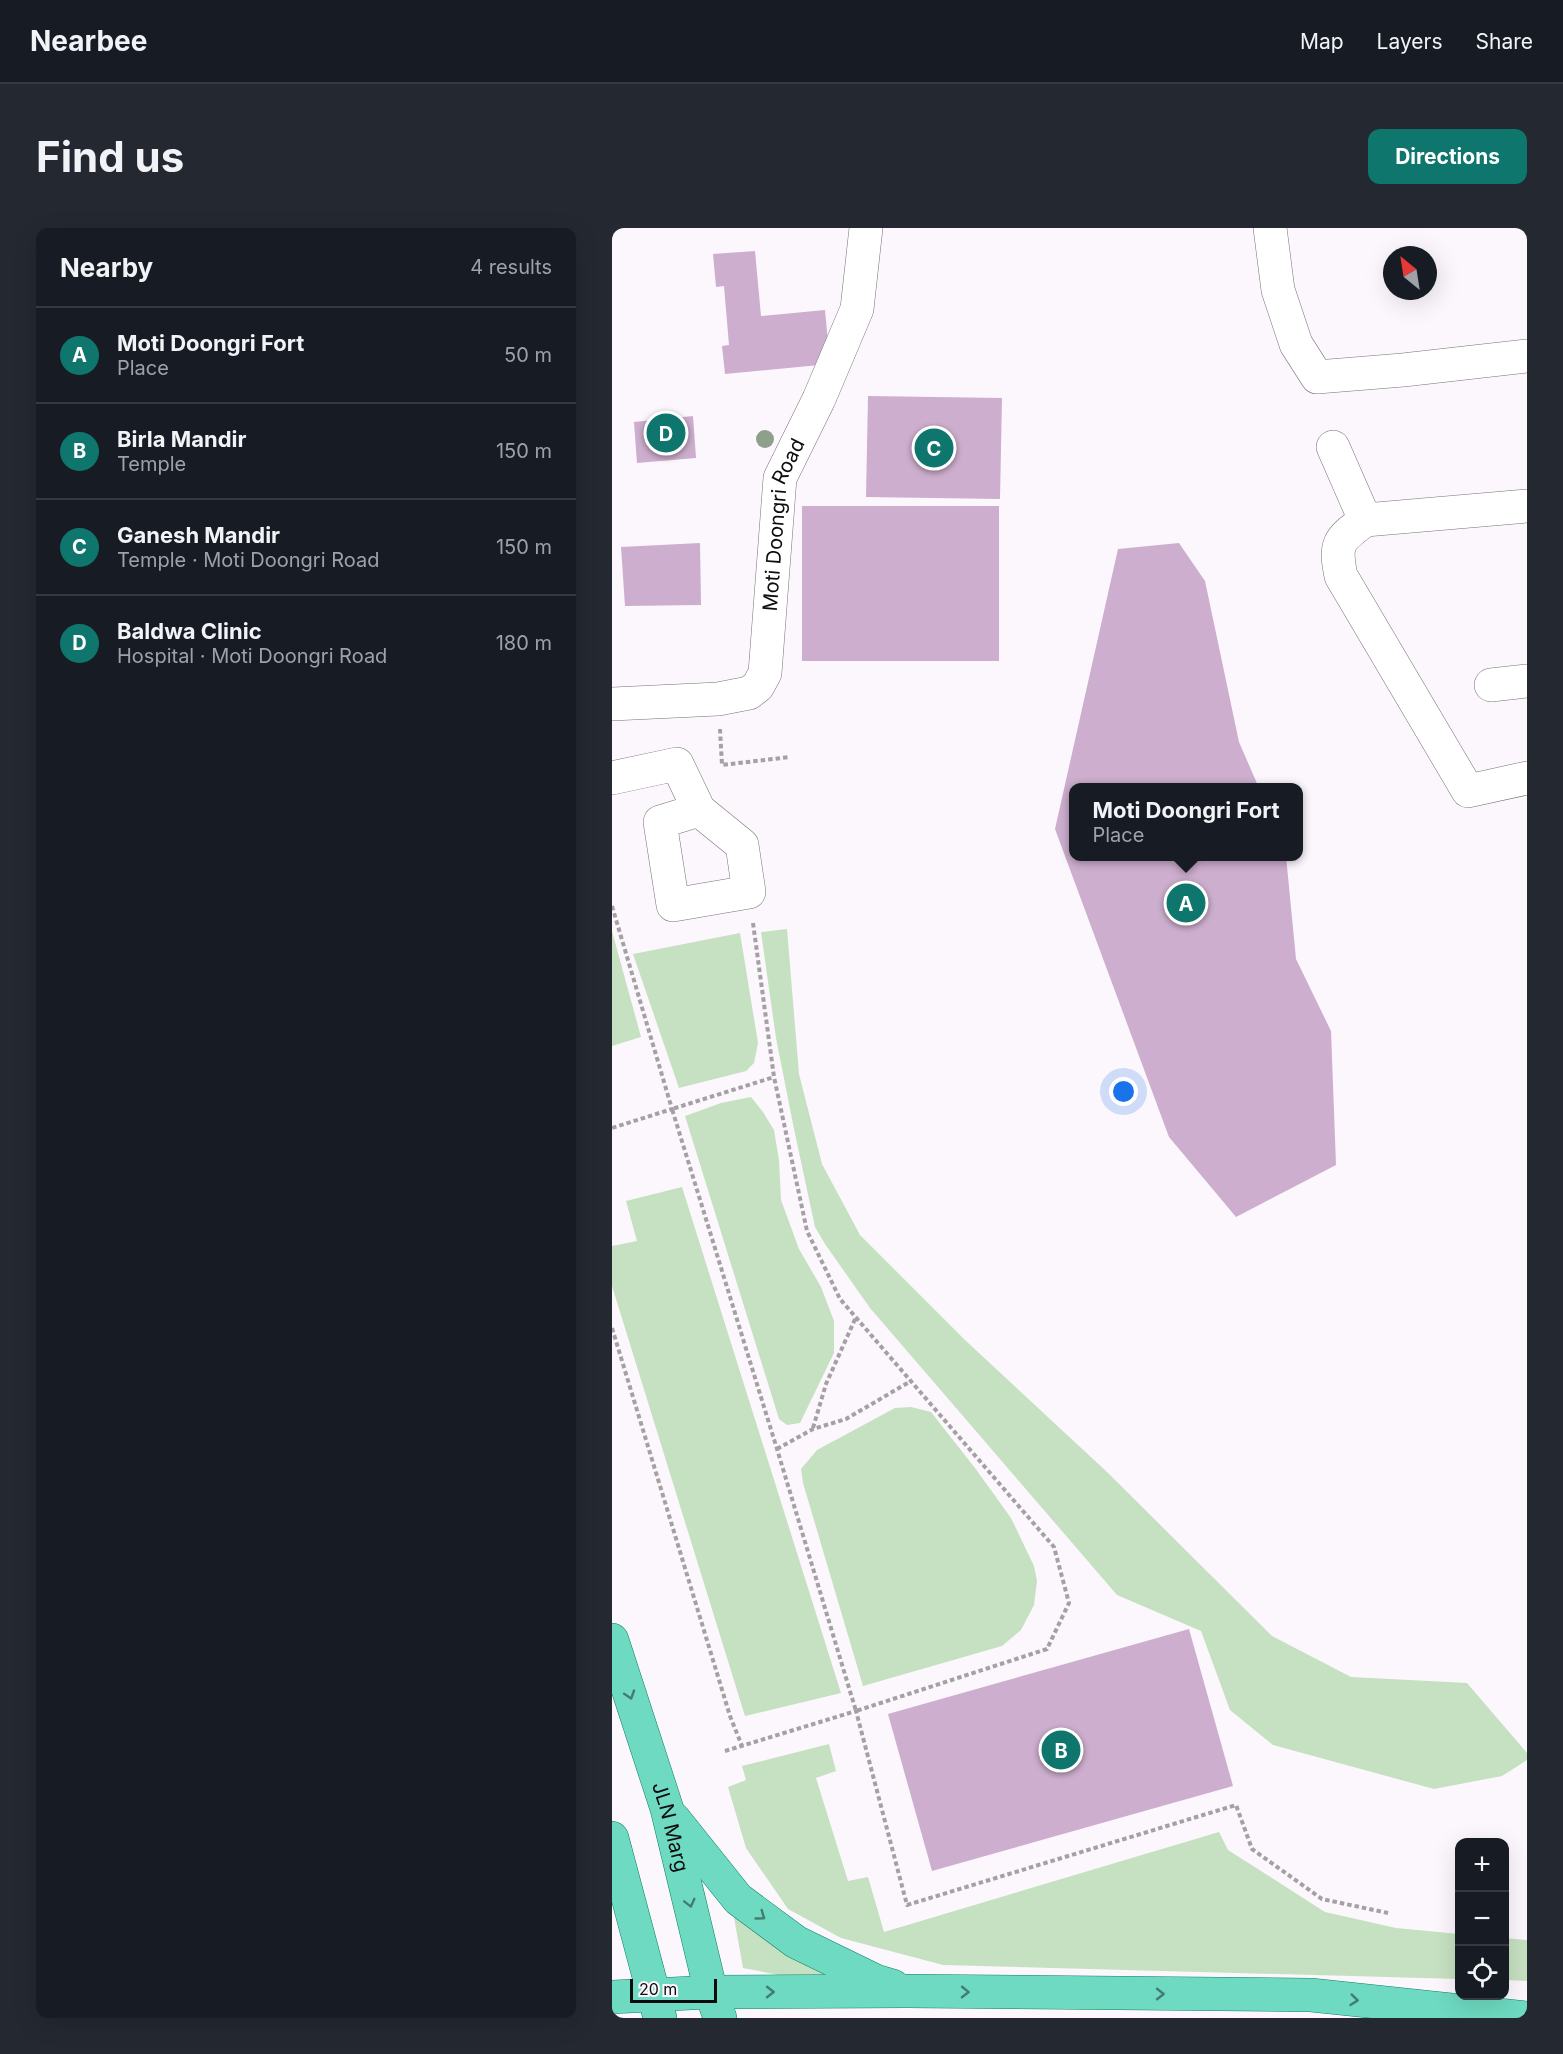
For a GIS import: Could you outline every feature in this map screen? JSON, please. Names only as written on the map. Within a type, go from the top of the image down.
[{"type":"main road","name":"JLN Marg","points":[[612,1640],[668,1810],[715,2005]]},
{"type":"main road","points":[[668,1810],[738,1899],[796,1942],[876,1981],[907,1991]]},
{"type":"main road","points":[[612,1838],[656,2006]]},
{"type":"main road","points":[[612,1997],[656,2006],[715,2005],[907,1991],[1311,1995],[1527,2018]]},
{"type":"street","name":"Moti Doongri Road","points":[[612,704],[718,699],[749,693],[758,686],[765,673],[780,478],[824,390],[857,309],[866,228]]},
{"type":"street","points":[[1270,228],[1278,290],[1296,344],[1317,377],[1527,356]]},
{"type":"street","points":[[1333,447],[1365,520]]},
{"type":"street","points":[[1527,506],[1365,520],[1343,536],[1336,554],[1341,576],[1468,791],[1527,778]]},
{"type":"street","points":[[1491,685],[1527,681]]},
{"type":"street","points":[[612,778],[677,764],[699,810],[742,845],[749,892],[673,905],[660,822],[699,810]]},
{"type":"path","points":[[718,699],[722,765],[790,757]]},
{"type":"path","points":[[725,1751],[1047,1649],[1069,1603],[1054,1547],[840,1299],[807,1231],[774,1077],[749,892]]},
{"type":"path","points":[[612,906],[856,1711],[907,1905],[1236,1805],[1252,1850],[1322,1899],[1388,1913]]},
{"type":"path","points":[[612,1128],[774,1077]]},
{"type":"path","points":[[813,1429],[826,1384],[856,1317]]},
{"type":"path","points":[[612,1328],[729,1716],[742,1746]]},
{"type":"path","points":[[777,1449],[813,1429],[846,1419],[911,1381]]},
{"type":"green space","points":[[787,929],[799,1074],[822,1164],[860,1235],[965,1340],[1107,1472],[1272,1636],[1351,1677],[1467,1683],[1527,1753],[1527,1760],[1502,1776],[1434,1789],[1273,1745],[1230,1710],[1201,1631],[1117,1595],[870,1308],[815,1227],[776,1038],[761,932]]},
{"type":"green space","points":[[612,931],[641,1037],[612,1046]]},
{"type":"green space","points":[[740,933],[758,1043],[754,1063],[746,1071],[679,1088],[633,954]]},
{"type":"green space","points":[[751,1097],[774,1130],[779,1160],[781,1200],[799,1249],[821,1287],[834,1321],[834,1353],[800,1423],[787,1425],[779,1419],[685,1116],[721,1103]]},
{"type":"green space","points":[[682,1187],[841,1693],[745,1716],[612,1286],[612,1246],[637,1241],[626,1201]]},
{"type":"green space","points":[[911,1407],[931,1412],[1011,1518],[1034,1566],[1037,1581],[1034,1605],[1021,1630],[1002,1646],[863,1686],[803,1483],[801,1469],[817,1450],[895,1408]]},
{"type":"green space","points":[[829,1744],[836,1771],[816,1778],[848,1881],[868,1877],[884,1932],[1219,1832],[1228,1850],[1325,1912],[1396,1928],[1455,1934],[1455,1979],[943,1965],[841,1938],[788,1909],[746,1848],[728,1787],[746,1780],[742,1766]]},
{"type":"green space","points":[[733,1912],[846,1978],[840,1987],[743,1968]]},
{"type":"green space","points":[[1509,1938],[1527,1940],[1527,1981],[1509,1980]]},
{"type":"building","points":[[755,251],[761,316],[825,310],[830,364],[725,374],[722,346],[729,345],[724,286],[716,287],[713,254]]},
{"type":"building","points":[[868,396],[1002,398],[1000,499],[866,497]]},
{"type":"building","points":[[693,416],[696,458],[637,463],[634,422]]},
{"type":"building","points":[[802,506],[999,506],[999,661],[802,661]]},
{"type":"building","points":[[700,543],[701,605],[625,606],[621,547]]},
{"type":"building","points":[[1179,543],[1205,581],[1239,742],[1257,783],[1069,783],[1069,861],[1286,861],[1296,959],[1331,1031],[1336,1165],[1236,1217],[1169,1137],[1055,829],[1118,549]]},
{"type":"building","points":[[1189,1629],[1233,1786],[932,1871],[888,1714]]},
{"type":"place","name":"Baldwa Clinic","points":[[666,433]]},
{"type":"place","name":"Ganesh Mandir","points":[[934,448]]},
{"type":"place","name":"Moti Doongri Fort","points":[[1186,903]]},
{"type":"place","name":"Birla Mandir","points":[[1061,1750]]}]
